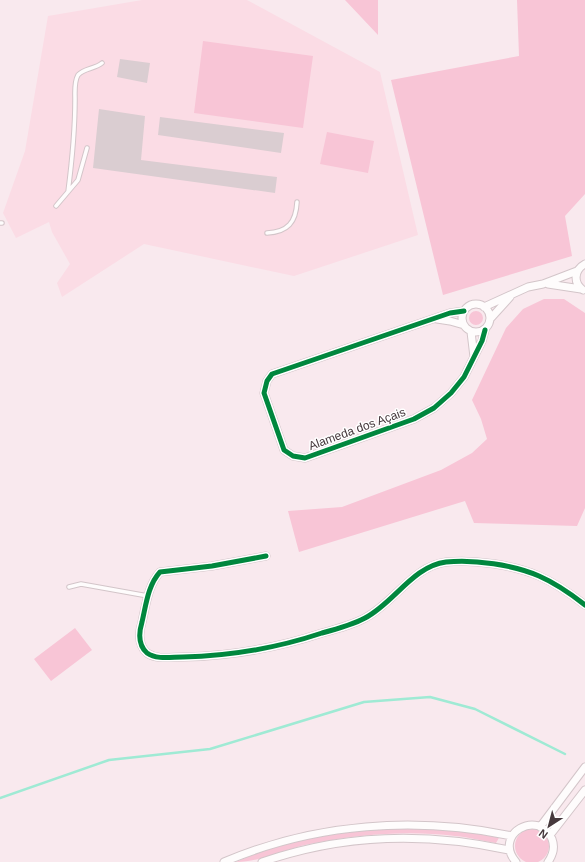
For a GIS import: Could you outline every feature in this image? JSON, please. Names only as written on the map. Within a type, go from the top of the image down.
[{"type":"street","points":[[484,307],[528,287],[543,284],[577,271],[585,264]]},
{"type":"street","points":[[577,271],[576,281],[583,290]]},
{"type":"street","points":[[543,284],[562,285],[583,290]]},
{"type":"street","points":[[490,318],[511,295]]},
{"type":"street","points":[[464,325],[462,316],[464,311],[471,305],[476,304],[484,307],[490,314],[488,327],[480,332],[471,332]]},
{"type":"street","name":"Alameda dos Açais","points":[[464,311],[450,313],[272,374],[267,381],[264,393],[284,450],[293,456],[305,458],[414,419],[434,408],[451,393],[464,377],[474,359],[485,330]]},
{"type":"street","points":[[435,319],[464,325],[471,332],[474,359]]},
{"type":"street","points":[[266,556],[212,566],[166,570],[160,572],[154,578],[139,634],[146,652],[158,658],[202,657],[248,652],[290,643],[349,625],[378,611],[420,574],[433,566],[447,562],[502,565],[539,576],[585,605]]},
{"type":"street","points":[[540,827],[585,767]]},
{"type":"street","points":[[550,836],[585,790]]},
{"type":"street","points":[[224,862],[303,836],[387,824],[463,827],[512,836]]},
{"type":"street","points":[[516,862],[509,850],[512,836],[522,827],[534,825],[540,827],[550,836],[554,850],[548,862]]},
{"type":"street","points":[[262,862],[304,849],[388,838],[461,840],[509,850]]},
{"type":"lane","points":[[68,192],[75,132],[75,84],[78,75],[84,70],[95,68],[102,63]]},
{"type":"lane","points":[[56,206],[81,175],[87,148]]},
{"type":"lane","points":[[267,233],[286,230],[293,222],[297,202]]},
{"type":"lane","points":[[69,587],[81,584],[148,596]]},
{"type":"shaded area","points":[[142,0],[247,0],[380,72],[418,235],[294,276],[144,244],[62,297],[57,283],[70,264],[52,232],[49,222],[16,238],[3,213],[25,151],[48,16]]},
{"type":"shaded area","points":[[345,0],[378,0],[378,35]]},
{"type":"shaded area","points":[[517,0],[585,0],[585,194],[565,216],[572,256],[443,295],[391,80],[519,56]]},
{"type":"shaded area","points":[[203,41],[313,56],[303,128],[194,113]]},
{"type":"shaded area","points":[[327,132],[374,141],[368,173],[320,164]]},
{"type":"shaded area","points":[[544,299],[564,299],[585,313],[585,508],[577,526],[474,523],[465,501],[299,552],[288,511],[342,507],[441,470],[472,453],[487,439],[481,419],[472,400],[506,328],[523,309]]},
{"type":"shaded area","points":[[476,311],[481,313],[483,318],[481,323],[476,325],[471,323],[469,318],[471,313]]},
{"type":"shaded area","points":[[75,628],[92,650],[51,681],[34,659]]},
{"type":"shaded area","points":[[398,827],[438,828],[500,836],[496,843],[438,834],[402,833],[367,835],[305,845],[256,860],[236,862],[255,854],[295,842],[356,831]]},
{"type":"shaded area","points":[[535,829],[544,834],[548,839],[548,853],[544,858],[539,862],[529,863],[525,862],[516,853],[515,843],[516,839],[525,830]]},
{"type":"building","points":[[120,59],[150,63],[147,83],[117,77]]},
{"type":"building","points":[[99,109],[145,116],[141,160],[277,177],[275,193],[93,168]]},
{"type":"building","points":[[160,117],[284,133],[281,153],[158,135]]},
{"type":"waterway","points":[[0,798],[109,760],[210,749],[364,702],[430,697],[475,709],[565,754]]},
{"type":"cycle path","points":[[464,311],[450,313],[272,374],[267,381],[264,393],[284,450],[293,456],[305,458],[414,419],[434,408],[451,393],[464,377],[482,341],[485,330]]},
{"type":"cycle path","points":[[266,556],[212,566],[160,572],[150,589],[141,626],[140,638],[144,650],[155,657],[169,658],[219,655],[271,647],[344,627],[365,618],[375,611],[424,570],[434,565],[446,562],[481,562],[529,572],[557,585],[585,605]]}]
